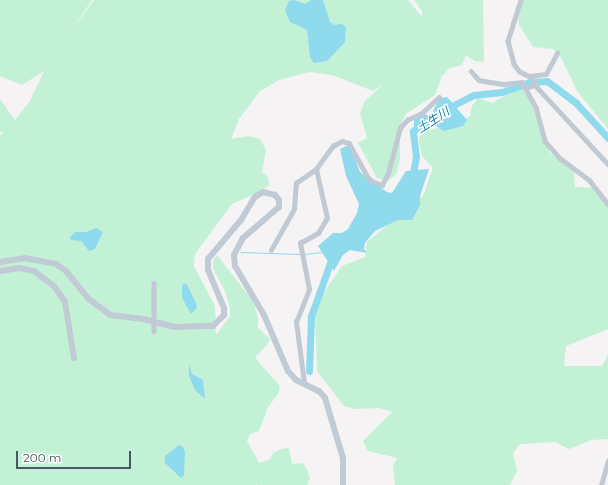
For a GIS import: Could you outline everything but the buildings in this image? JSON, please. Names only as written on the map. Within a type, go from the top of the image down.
[{"type":"street","points":[[521,0],[511,29],[508,46],[514,64],[519,71],[532,77],[546,74],[557,53]]},
{"type":"street","points":[[471,71],[479,80],[504,84],[522,82],[536,107],[544,141],[560,158],[590,181],[608,204]]},
{"type":"street","points":[[532,77],[534,85],[608,164]]},
{"type":"street","points":[[524,88],[534,85]]},
{"type":"street","points":[[271,250],[294,209],[296,183],[316,169],[333,146],[342,141],[351,146],[372,181],[378,185],[384,183],[400,128],[403,123],[422,114],[439,97]]},
{"type":"street","points":[[304,384],[296,322],[309,289],[300,243],[318,233],[327,218],[316,169]]},
{"type":"street","points":[[0,262],[24,258],[56,264],[66,271],[89,299],[110,315],[142,319],[176,327],[213,326],[224,315],[224,308],[208,270],[208,260],[241,220],[255,197],[267,192],[278,198],[279,207],[241,242],[234,255],[235,266],[264,315],[288,371],[296,380],[319,391],[329,408],[343,458],[343,485]]},
{"type":"street","points":[[0,271],[19,268],[34,271],[54,286],[65,302],[74,358]]},
{"type":"street","points":[[154,283],[154,331]]},
{"type":"street","points":[[601,485],[608,461]]},
{"type":"green space","points":[[0,0],[92,0],[71,31],[94,0],[408,0],[422,17],[422,11],[414,0],[483,0],[484,62],[475,61],[466,55],[462,65],[450,68],[442,76],[435,95],[406,114],[400,125],[400,160],[396,174],[388,181],[377,178],[358,143],[367,138],[360,113],[365,101],[384,84],[373,91],[332,75],[309,72],[279,80],[260,91],[239,119],[231,139],[249,136],[260,139],[266,150],[262,172],[268,177],[269,185],[261,191],[232,204],[195,254],[194,266],[215,306],[216,335],[230,316],[230,308],[225,291],[213,269],[213,261],[217,255],[253,301],[258,317],[258,328],[270,339],[255,358],[280,386],[278,394],[268,407],[259,431],[250,434],[247,441],[259,463],[269,460],[273,453],[281,449],[289,448],[292,464],[303,463],[307,470],[310,478],[307,485],[258,485],[255,483],[256,485],[0,485],[0,136],[3,132],[0,132],[0,99],[15,120],[30,101],[44,71],[22,85],[0,76]]},
{"type":"green space","points":[[522,0],[608,0],[608,129],[577,91],[561,57],[553,49],[533,47],[519,25],[518,12]]},
{"type":"green space","points":[[522,86],[532,99],[541,134],[551,154],[573,166],[575,187],[598,188],[604,204],[608,207],[608,329],[566,346],[564,366],[602,366],[608,355],[608,439],[592,440],[569,449],[555,442],[520,444],[513,453],[517,471],[510,485],[395,485],[393,466],[397,458],[368,451],[363,441],[392,412],[379,408],[355,409],[344,406],[317,371],[315,318],[318,301],[342,266],[365,257],[367,242],[423,196],[433,168],[422,156],[419,143],[420,132],[457,124],[470,116],[472,106],[478,98],[492,103]]},
{"type":"water","points":[[294,0],[305,4],[311,0],[323,0],[330,22],[334,25],[342,24],[346,27],[345,42],[327,61],[314,63],[310,57],[307,30],[290,22],[285,10],[289,1]]},
{"type":"water","points":[[447,97],[467,120],[463,126],[444,131],[434,125],[414,130],[414,120],[417,116],[431,114],[440,98]]},
{"type":"water","points":[[350,144],[360,172],[387,192],[392,193],[406,171],[429,169],[420,196],[420,205],[412,220],[398,220],[375,231],[365,243],[364,249],[367,253],[350,250],[343,255],[334,271],[318,246],[333,233],[342,233],[348,229],[357,213],[359,204],[346,176],[340,149]]},
{"type":"water","points":[[96,228],[103,232],[95,249],[89,251],[81,241],[71,240],[70,237],[75,232],[86,232]]},
{"type":"water","points":[[186,283],[197,308],[191,314],[182,298],[182,285]]},
{"type":"water","points":[[189,364],[192,374],[203,380],[205,399],[195,390],[189,376]]},
{"type":"water","points":[[179,445],[183,447],[185,452],[184,475],[181,478],[165,463],[165,456]]},
{"type":"waterway","name":"土生川","points":[[446,109],[474,95],[502,92],[530,82],[547,81],[576,103],[608,138]]},
{"type":"waterway","name":"土生川","points":[[412,179],[416,157],[413,131],[420,125]]},
{"type":"waterway","points":[[240,252],[300,254]]},
{"type":"waterway","points":[[305,254],[321,252]]},
{"type":"waterway","name":"土生川","points":[[309,371],[311,316],[333,255]]}]
